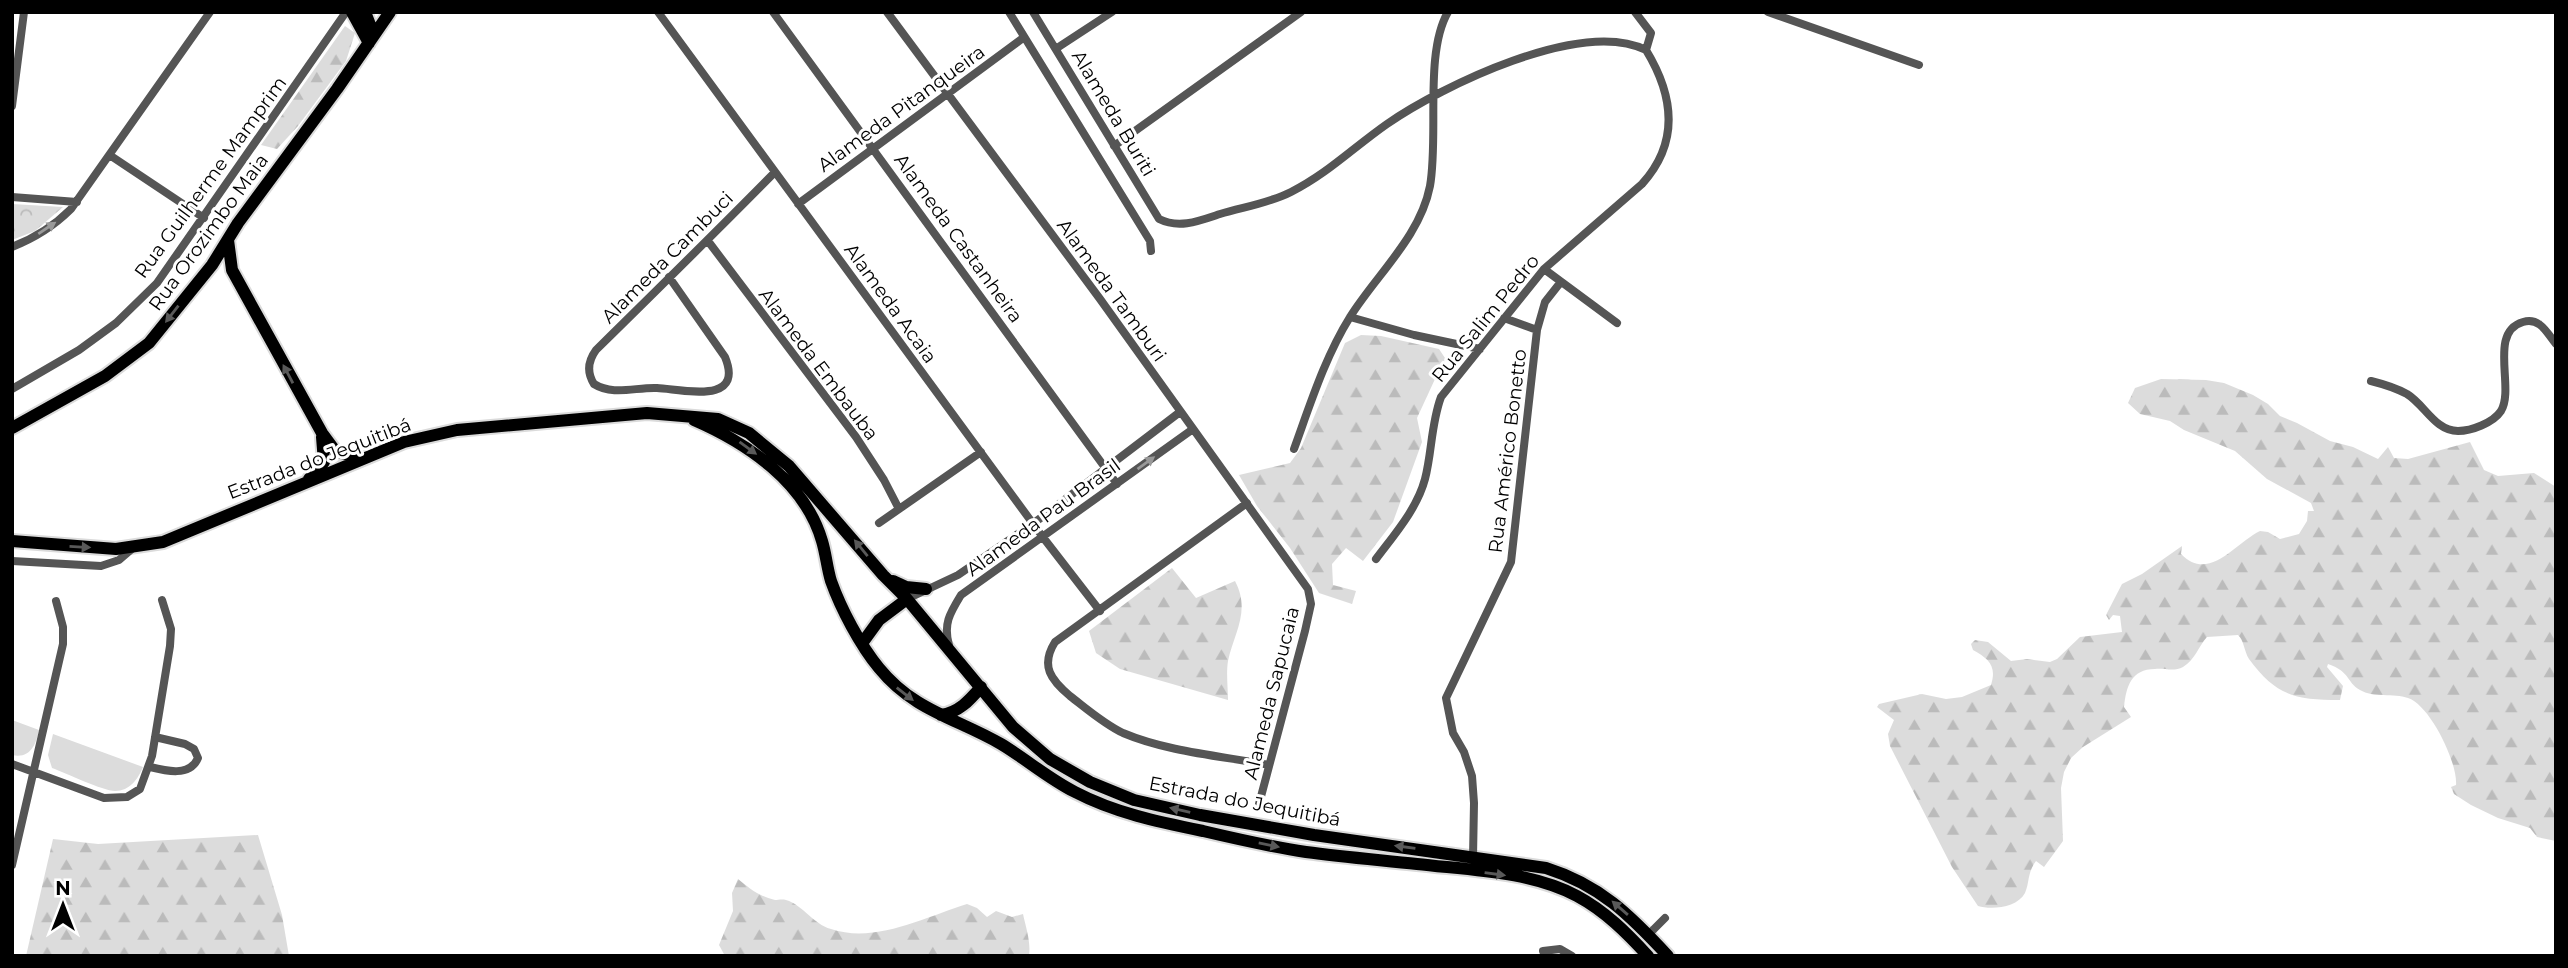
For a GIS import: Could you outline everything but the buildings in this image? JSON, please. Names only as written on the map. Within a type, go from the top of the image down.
[{"type":"main road","points":[[352,12],[372,39]]},
{"type":"main road","points":[[365,12],[372,39]]},
{"type":"main road","name":"Rua Orozimbo Maia","points":[[12,428],[105,376],[149,343],[202,277],[390,12]]},
{"type":"main road","points":[[228,240],[232,270],[321,433],[336,452],[363,458]]},
{"type":"main road","points":[[202,277],[217,271],[232,270]]},
{"type":"main road","name":"Estrada do Jequitibá","points":[[12,541],[89,547],[134,547],[163,542],[404,442],[457,430],[647,414],[718,419],[750,433],[789,466],[907,599],[1013,727],[1051,759],[1090,782],[1134,800],[1200,815],[1314,835],[1546,868],[1569,875],[1607,896],[1668,956]]},
{"type":"main road","name":"Estrada do Jequitibá","points":[[687,417],[739,441],[771,464],[796,494],[816,525],[830,578],[841,604],[876,665],[896,687],[940,716],[970,727],[1005,746],[1074,792],[1114,810],[1158,822],[1306,852],[1500,875],[1560,888],[1620,926],[1648,956]]},
{"type":"main road","points":[[303,484],[324,463],[321,433]]},
{"type":"main road","points":[[883,575],[906,587],[926,589]]},
{"type":"main road","points":[[863,642],[879,620],[907,599]]},
{"type":"main road","points":[[940,716],[962,706],[981,687]]},
{"type":"street","points":[[12,106],[24,12]]},
{"type":"street","points":[[12,247],[30,240],[54,225],[77,202],[210,12]]},
{"type":"street","name":"Rua Guilherme Mamprim","points":[[12,388],[79,350],[116,323],[157,283],[346,12]]},
{"type":"street","name":"Alameda Acaia","points":[[658,12],[1042,537],[1100,611]]},
{"type":"street","name":"Alameda Castanheira","points":[[773,12],[1117,484]]},
{"type":"street","name":"Alameda Tamburi","points":[[887,12],[1308,589]]},
{"type":"street","points":[[1009,12],[1150,241],[1151,251]]},
{"type":"street","name":"Alameda Buriti","points":[[1033,12],[1159,219],[1171,225],[1189,223],[1289,194],[1323,174],[1387,124],[1435,94]]},
{"type":"street","points":[[1057,48],[1112,12]]},
{"type":"street","points":[[1114,146],[1301,12]]},
{"type":"street","points":[[1294,449],[1323,374],[1350,317],[1416,225],[1429,188],[1434,150],[1437,44],[1448,12]]},
{"type":"street","name":"Rua Salim Pedro","points":[[1376,559],[1414,506],[1424,481],[1435,413],[1441,397],[1544,269],[1657,168],[1670,128],[1670,114],[1667,98],[1646,50],[1651,33],[1635,12]]},
{"type":"street","points":[[1768,12],[1919,65]]},
{"type":"street","name":"Alameda Pitanqueira","points":[[798,205],[1023,38]]},
{"type":"street","points":[[1435,94],[1559,47],[1601,41],[1637,46],[1646,50]]},
{"type":"street","points":[[111,156],[204,218]]},
{"type":"street","name":"Alameda Cambuci","points":[[669,277],[725,358],[729,370],[727,379],[722,386],[708,393],[655,388],[610,391],[594,384],[589,368],[596,350],[669,277],[708,241],[775,172]]},
{"type":"street","points":[[12,197],[77,202]]},
{"type":"street","name":"Alameda Embauba","points":[[708,241],[856,438],[900,509]]},
{"type":"street","points":[[1544,269],[1616,323]]},
{"type":"street","name":"Rua Américo Bonetto","points":[[1473,857],[1472,776],[1464,752],[1453,733],[1446,698],[1511,562],[1537,330],[1545,302],[1560,283]]},
{"type":"street","points":[[1350,317],[1414,335],[1480,349]]},
{"type":"street","points":[[1504,318],[1537,330]]},
{"type":"street","points":[[2371,381],[2407,394],[2446,429],[2469,430],[2493,419],[2501,411],[2505,396],[2504,347],[2518,324],[2535,321],[2556,344]]},
{"type":"street","name":"Alameda Pau Brasil","points":[[907,599],[951,579],[1034,523],[1181,412]]},
{"type":"street","name":"Alameda Pau Brasil","points":[[951,653],[945,633],[946,620],[961,595],[1193,429]]},
{"type":"street","points":[[879,523],[981,452]]},
{"type":"street","points":[[1247,503],[1055,642],[1047,663],[1048,670],[1058,685],[1096,716],[1122,732],[1165,746],[1269,765]]},
{"type":"street","points":[[12,561],[101,566],[119,560],[134,547]]},
{"type":"street","points":[[951,579],[961,595]]},
{"type":"street","name":"Alameda Sapucaia","points":[[1259,804],[1305,631],[1311,604],[1308,589]]},
{"type":"street","points":[[12,764],[104,799],[127,797],[139,789],[150,768],[171,629],[162,600]]},
{"type":"street","points":[[12,865],[64,644],[64,627],[55,601]]},
{"type":"street","points":[[150,768],[187,771],[195,765],[198,758],[194,749],[185,744],[155,737]]},
{"type":"street","points":[[1648,934],[1665,918]]},
{"type":"street","points":[[1543,951],[1560,949],[1572,956]]},
{"type":"green space","points":[[345,26],[355,33],[346,61],[298,126],[277,149],[261,145]]},
{"type":"green space","points":[[12,204],[63,207],[35,231],[12,240]]},
{"type":"green space","points":[[1361,335],[1381,336],[1439,349],[1445,358],[1442,374],[1435,379],[1417,418],[1422,442],[1393,522],[1363,561],[1346,548],[1332,564],[1333,585],[1356,591],[1352,604],[1319,593],[1290,548],[1257,506],[1239,475],[1290,463],[1301,448],[1345,343]]},
{"type":"green space","points":[[2161,379],[2224,383],[2253,395],[2268,404],[2280,416],[2330,441],[2353,447],[2378,459],[2388,447],[2394,458],[2408,459],[2470,442],[2484,470],[2498,476],[2534,473],[2556,487],[2556,841],[2537,837],[2530,828],[2498,818],[2454,794],[2451,787],[2456,785],[2455,775],[2441,736],[2425,711],[2408,698],[2365,692],[2356,687],[2341,670],[2328,664],[2327,667],[2343,686],[2340,700],[2299,697],[2268,681],[2249,659],[2238,635],[2207,637],[2191,661],[2183,667],[2173,670],[2147,670],[2131,680],[2124,707],[2131,717],[2083,747],[2071,758],[2064,772],[2061,788],[2063,841],[2044,867],[2036,861],[2031,869],[2025,893],[2016,902],[2003,907],[1978,906],[1952,867],[1890,746],[1888,734],[1894,720],[1877,707],[1879,704],[1922,694],[1946,699],[1962,697],[1991,685],[1992,668],[1987,660],[1973,650],[1971,644],[1975,640],[1988,642],[2011,661],[2027,659],[2050,662],[2057,659],[2080,637],[2122,632],[2120,616],[2113,615],[2109,620],[2106,615],[2122,584],[2142,574],[2182,546],[2181,554],[2191,562],[2212,563],[2260,531],[2280,539],[2299,534],[2307,521],[2308,511],[2314,511],[2311,503],[2267,479],[2235,451],[2184,430],[2170,421],[2140,414],[2128,403],[2135,388]]},
{"type":"green space","points":[[1172,568],[1196,598],[1235,581],[1240,592],[1240,622],[1228,661],[1228,700],[1120,669],[1096,653],[1089,631]]},
{"type":"green space","points":[[12,720],[39,730],[34,746],[23,755],[12,755]]},
{"type":"green space","points":[[53,734],[143,767],[136,780],[125,789],[115,791],[93,785],[52,768],[48,755]]},
{"type":"green space","points":[[258,835],[282,915],[289,956],[26,956],[53,839],[98,844]]},
{"type":"green space","points":[[738,879],[764,897],[792,902],[825,927],[848,933],[900,927],[967,904],[987,917],[996,911],[1012,917],[1023,914],[1029,940],[1029,956],[725,956],[719,945],[733,911],[732,893]]}]
